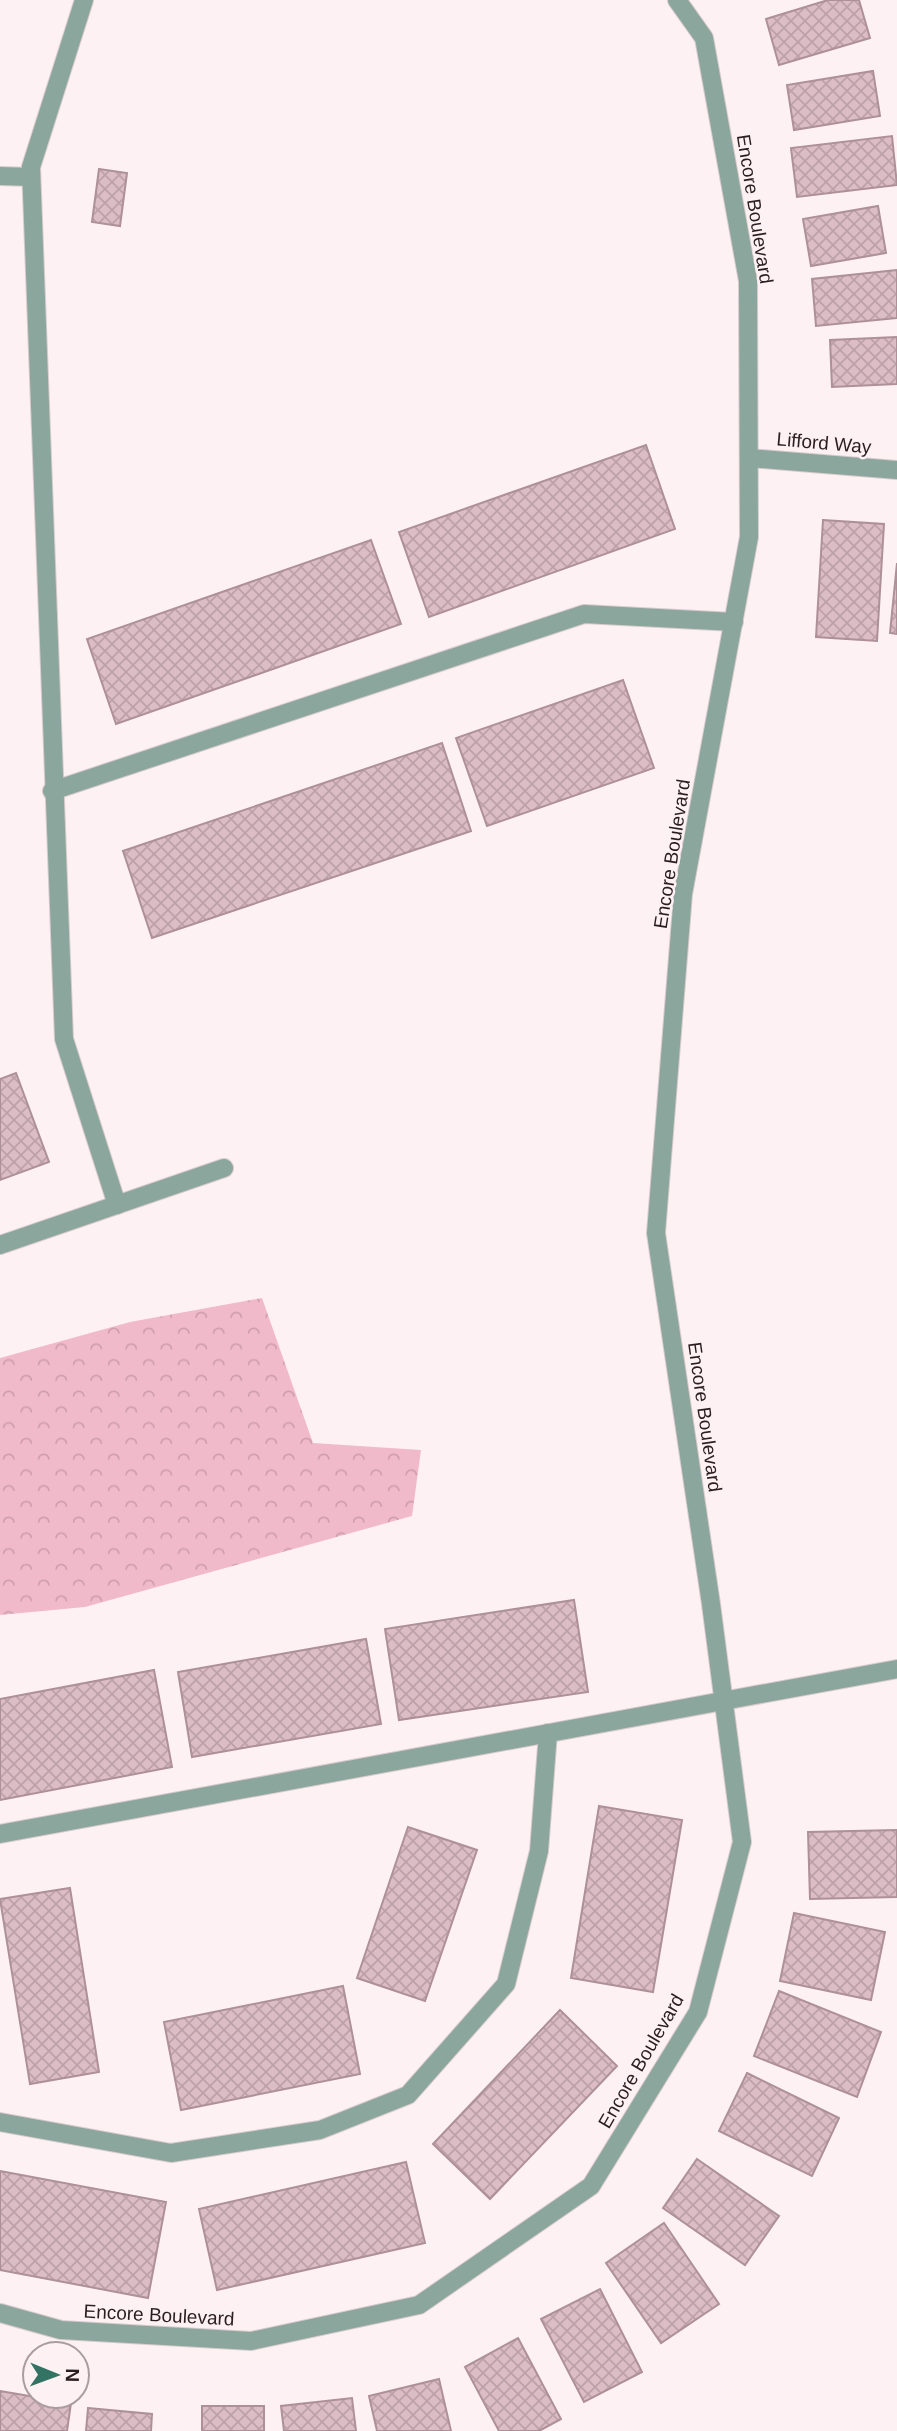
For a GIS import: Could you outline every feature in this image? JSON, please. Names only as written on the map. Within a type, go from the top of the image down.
[{"type":"street","points":[[83,0],[31,167],[31,177],[52,791],[64,1039],[117,1205]]},
{"type":"street","name":"Encore Boulevard","points":[[0,2313],[61,2330],[251,2341],[419,2305],[592,2186],[698,2012],[742,1842],[656,1233],[683,894],[749,537],[748,281],[704,38],[677,0]]},
{"type":"street","points":[[0,176],[31,177]]},
{"type":"street","name":"Lifford Way","points":[[749,458],[897,470]]},
{"type":"street","points":[[52,791],[584,614],[734,622]]},
{"type":"street","points":[[0,1245],[223,1168]]},
{"type":"street","points":[[0,1834],[897,1669]]},
{"type":"street","points":[[0,2122],[171,2153],[320,2130],[408,2095],[506,1984],[539,1851],[548,1733]]},
{"type":"green space","points":[[262,1298],[313,1443],[421,1450],[412,1516],[85,1607],[0,1615],[0,1358],[130,1322]]},
{"type":"building","points":[[828,0],[859,0],[870,38],[779,65],[766,19]]},
{"type":"building","points":[[873,71],[880,116],[794,130],[787,85]]},
{"type":"building","points":[[892,136],[897,185],[797,197],[791,148]]},
{"type":"building","points":[[99,169],[127,173],[120,226],[92,222]]},
{"type":"building","points":[[878,206],[886,253],[811,266],[803,219]]},
{"type":"building","points":[[897,270],[897,318],[816,326],[812,279]]},
{"type":"building","points":[[897,337],[897,384],[832,387],[830,340]]},
{"type":"building","points":[[646,445],[675,529],[429,617],[399,532]]},
{"type":"building","points":[[823,520],[884,524],[877,641],[816,637]]},
{"type":"building","points":[[371,540],[401,624],[116,724],[87,639]]},
{"type":"building","points":[[897,563],[897,634],[890,633]]},
{"type":"building","points":[[623,680],[654,768],[487,826],[456,738]]},
{"type":"building","points":[[442,743],[471,831],[152,938],[123,851]]},
{"type":"building","points":[[16,1073],[49,1162],[0,1180],[0,1079]]},
{"type":"building","points":[[574,1600],[588,1692],[399,1720],[385,1629]]},
{"type":"building","points":[[366,1639],[381,1724],[192,1757],[178,1672]]},
{"type":"building","points":[[154,1670],[172,1767],[0,1800],[0,1699]]},
{"type":"building","points":[[599,1806],[682,1820],[653,1992],[571,1978]]},
{"type":"building","points":[[408,1827],[477,1850],[425,2001],[357,1978]]},
{"type":"building","points":[[897,1830],[897,1897],[810,1899],[808,1832]]},
{"type":"building","points":[[70,1888],[99,2072],[30,2084],[0,1899]]},
{"type":"building","points":[[794,1913],[885,1932],[871,2000],[780,1981]]},
{"type":"building","points":[[343,1986],[360,2074],[181,2110],[164,2022]]},
{"type":"building","points":[[779,1991],[881,2032],[857,2097],[754,2056]]},
{"type":"building","points":[[560,2010],[617,2066],[490,2199],[433,2144]]},
{"type":"building","points":[[747,2073],[839,2118],[812,2176],[719,2131]]},
{"type":"building","points":[[697,2159],[779,2216],[745,2265],[663,2208]]},
{"type":"building","points":[[406,2162],[425,2243],[217,2290],[199,2209]]},
{"type":"building","points":[[0,2171],[166,2202],[148,2298],[0,2270]]},
{"type":"building","points":[[664,2223],[719,2304],[661,2343],[606,2263]]},
{"type":"building","points":[[600,2289],[642,2372],[584,2402],[541,2319]]},
{"type":"building","points":[[518,2338],[561,2419],[539,2431],[499,2431],[465,2367]]},
{"type":"building","points":[[439,2379],[451,2431],[377,2431],[369,2396]]},
{"type":"building","points":[[0,2391],[21,2395],[21,2410],[70,2410],[67,2431],[0,2431]]},
{"type":"building","points":[[352,2398],[356,2431],[284,2431],[281,2406]]},
{"type":"building","points":[[202,2406],[264,2406],[264,2431],[202,2431]]},
{"type":"building","points":[[91,2408],[152,2414],[151,2431],[86,2431],[88,2410]]}]
